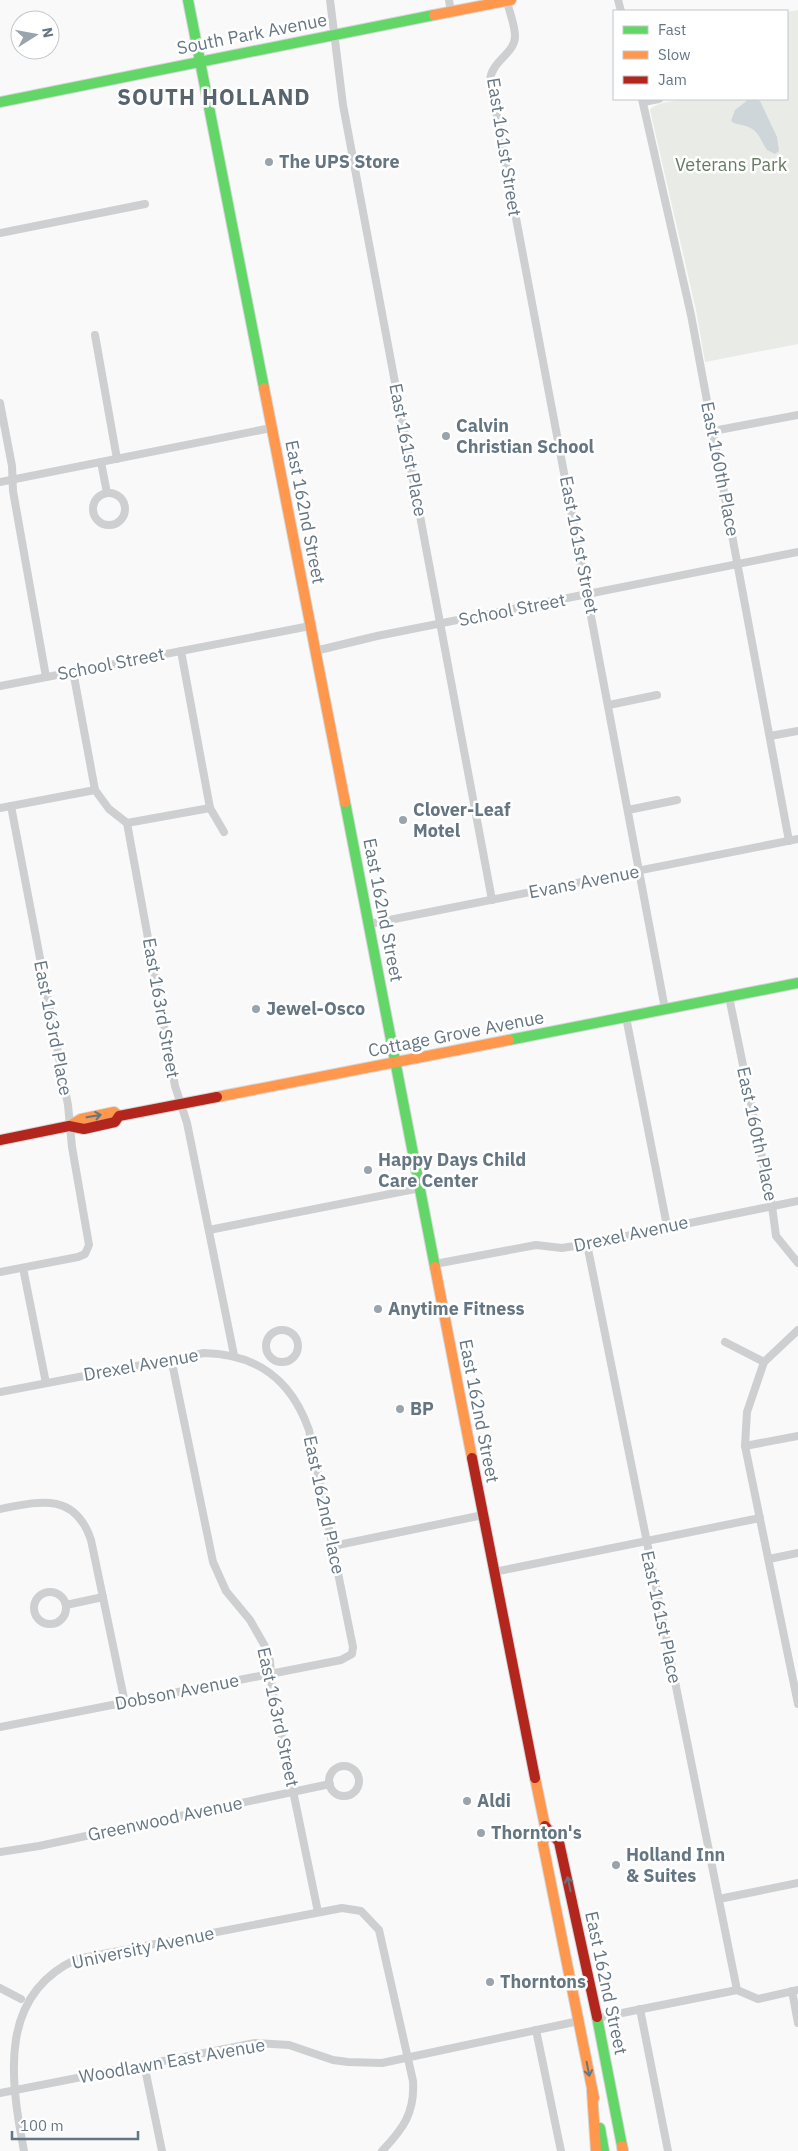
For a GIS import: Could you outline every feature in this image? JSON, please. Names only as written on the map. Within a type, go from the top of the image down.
[{"type":"main road","name":"East 162nd Street","points":[[188,0],[545,1826],[543,1844],[604,2151]]},
{"type":"main road","name":"South Park Avenue","points":[[0,102],[509,0]]},
{"type":"main road","name":"Cottage Grove Avenue","points":[[0,1140],[69,1126],[84,1129],[115,1122],[119,1116],[798,984]]},
{"type":"main road","name":"East 162nd Street","points":[[545,1826],[559,1842],[623,2149]]},
{"type":"main road","points":[[579,2021],[597,2018]]},
{"type":"main road","points":[[592,2092],[596,2151]]},
{"type":"street","name":"East 161st Place","points":[[330,0],[343,105],[492,900]]},
{"type":"street","points":[[449,0],[452,12]]},
{"type":"street","name":"East 161st Street","points":[[509,0],[515,37],[511,48],[491,70],[490,80],[666,1010]]},
{"type":"street","name":"East 160th Place","points":[[643,100],[691,315],[789,841]]},
{"type":"street","points":[[0,233],[144,204]]},
{"type":"street","points":[[95,335],[117,459]]},
{"type":"street","points":[[0,403],[46,676]]},
{"type":"street","points":[[713,431],[798,414]]},
{"type":"street","points":[[0,482],[272,428]]},
{"type":"street","points":[[101,462],[107,493]]},
{"type":"street","points":[[107,493],[121,498],[125,508],[123,518],[110,525],[101,523],[93,511],[95,501],[102,494],[107,493]]},
{"type":"street","name":"School Street","points":[[315,651],[798,552]]},
{"type":"street","name":"School Street","points":[[0,686],[310,626]]},
{"type":"street","points":[[181,651],[210,808],[224,832]]},
{"type":"street","points":[[73,671],[95,790],[109,809],[127,823],[210,808]]},
{"type":"street","points":[[609,705],[657,695]]},
{"type":"street","points":[[770,736],[798,731]]},
{"type":"street","points":[[0,808],[95,790]]},
{"type":"street","points":[[628,810],[677,800]]},
{"type":"street","name":"East 163rd Place","points":[[11,806],[66,1095],[69,1126],[88,1235],[88,1250],[78,1257],[23,1268]]},
{"type":"street","name":"East 163rd Street","points":[[127,823],[175,1086],[187,1124],[234,1356]]},
{"type":"street","name":"Evans Avenue","points":[[369,924],[798,839]]},
{"type":"street","name":"East 160th Place","points":[[729,997],[772,1206],[776,1236],[798,1263]]},
{"type":"street","points":[[626,1017],[667,1226]]},
{"type":"street","points":[[209,1230],[420,1188]]},
{"type":"street","name":"Drexel Avenue","points":[[435,1264],[536,1244],[562,1248],[587,1244],[667,1226],[798,1201]]},
{"type":"street","name":"East 161st Place","points":[[587,1244],[736,1990]]},
{"type":"street","points":[[0,1272],[23,1268],[46,1383]]},
{"type":"street","points":[[280,1330],[294,1336],[298,1345],[296,1355],[288,1361],[282,1362],[273,1359],[267,1350],[268,1340],[271,1336],[280,1330]]},
{"type":"street","points":[[798,1330],[764,1362],[747,1412],[745,1446],[795,1673],[798,1704]]},
{"type":"street","points":[[725,1342],[764,1362]]},
{"type":"street","name":"Drexel Avenue","points":[[0,1392],[204,1353],[234,1356],[266,1370]]},
{"type":"street","name":"East 163rd Street","points":[[171,1358],[213,1562],[226,1591],[259,1633],[266,1648],[272,1689],[318,1912]]},
{"type":"street","points":[[266,1370],[273,1359]]},
{"type":"street","name":"East 162nd Place","points":[[266,1370],[286,1388],[303,1414],[309,1430],[352,1639],[352,1654]]},
{"type":"street","points":[[745,1446],[798,1436]]},
{"type":"street","points":[[0,1509],[45,1501],[63,1506],[71,1511],[82,1521],[88,1530],[125,1703]]},
{"type":"street","points":[[333,1546],[483,1515]]},
{"type":"street","points":[[494,1572],[760,1518]]},
{"type":"street","points":[[769,1559],[798,1553]]},
{"type":"street","points":[[46,1592],[52,1592],[61,1596],[66,1605],[64,1616],[56,1624],[51,1625],[40,1621],[34,1612],[38,1597],[46,1592]]},
{"type":"street","points":[[66,1605],[103,1597]]},
{"type":"street","name":"Dobson Avenue","points":[[0,1727],[341,1660],[352,1654]]},
{"type":"street","name":"Greenwood Avenue","points":[[0,1852],[39,1846],[330,1784]]},
{"type":"street","points":[[719,1899],[798,1883]]},
{"type":"street","name":"University Avenue","points":[[12,2019],[20,1999],[51,1971],[77,1959],[318,1912],[352,1908],[368,1916],[382,1936],[408,2058]]},
{"type":"street","points":[[0,1988],[20,1999]]},
{"type":"street","points":[[597,2018],[736,1990],[758,1999],[795,1991],[798,2023]]},
{"type":"street","points":[[640,2009],[668,2151]]},
{"type":"street","name":"Woodlawn East Avenue","points":[[0,2093],[255,2043],[289,2045],[333,2060],[382,2063],[579,2021]]},
{"type":"street","points":[[536,2030],[561,2151]]},
{"type":"street","points":[[9,2032],[7,2064],[24,2151]]},
{"type":"street","points":[[382,2151],[394,2138],[410,2112],[414,2097],[408,2058]]},
{"type":"street","points":[[144,2064],[162,2151]]},
{"type":"green space","name":"Veterans Park","points":[[798,10],[798,344],[705,362],[696,310],[650,110],[658,105],[682,100],[788,100],[788,12]]},
{"type":"shaded area","points":[[748,100],[760,101],[777,137],[779,151],[775,154],[767,150],[754,130],[731,121],[735,110]]},
{"type":"traffic: fast","points":[[188,0],[264,388]]},
{"type":"traffic: fast","points":[[0,102],[434,15]]},
{"type":"traffic: fast","points":[[345,802],[435,1267]]},
{"type":"traffic: fast","points":[[509,1040],[798,983]]},
{"type":"traffic: fast","points":[[597,2017],[623,2151]]},
{"type":"traffic: fast","points":[[600,2128],[604,2151]]},
{"type":"traffic: slow","points":[[434,15],[511,0]]},
{"type":"traffic: slow","points":[[264,388],[345,802]]},
{"type":"traffic: slow","points":[[217,1097],[509,1040]]},
{"type":"traffic: slow","points":[[69,1126],[81,1119],[114,1112],[119,1116]]},
{"type":"traffic: slow","points":[[435,1267],[472,1458]]},
{"type":"traffic: slow","points":[[535,1778],[545,1826],[543,1844],[594,2098]]},
{"type":"traffic: slow","points":[[592,2091],[596,2151]]},
{"type":"traffic: slow","points":[[622,2146],[623,2151]]},
{"type":"traffic: jam","points":[[0,1140],[69,1126],[84,1129],[115,1122],[119,1116],[217,1097]]},
{"type":"traffic: jam","points":[[472,1458],[535,1778]]},
{"type":"traffic: jam","points":[[545,1826],[559,1842],[597,2017]]},
{"type":"place","name":"The UPS Store","points":[[269,162]]},
{"type":"place","name":"Calvin Christian School","points":[[446,436]]},
{"type":"place","name":"Clover-Leaf Motel","points":[[403,820]]},
{"type":"place","name":"Jewel-Osco","points":[[256,1009]]},
{"type":"place","name":"Happy Days Child Care Center","points":[[368,1170]]},
{"type":"place","name":"Anytime Fitness","points":[[378,1309]]},
{"type":"place","name":"BP","points":[[400,1409]]},
{"type":"place","name":"Aldi","points":[[467,1801]]},
{"type":"place","name":"Thornton's","points":[[481,1833]]},
{"type":"place","name":"Holland Inn & Suites","points":[[616,1865]]},
{"type":"place","name":"Thorntons","points":[[490,1982]]},
{"type":"district","name":"SOUTH HOLLAND","points":[[214,97]]}]
